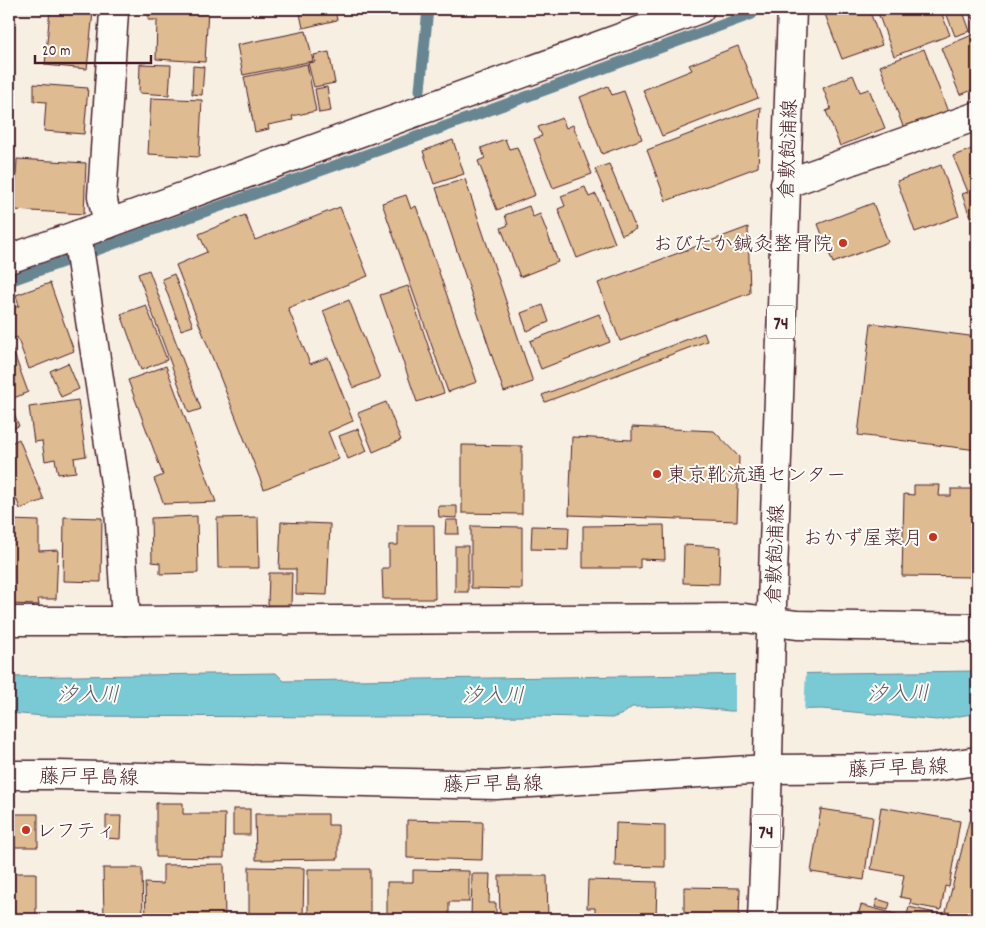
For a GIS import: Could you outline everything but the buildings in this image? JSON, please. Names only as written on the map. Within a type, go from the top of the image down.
[{"type":"street","points":[[9,259],[77,240],[108,224],[700,9]]},
{"type":"street","name":"倉敷飽浦線","points":[[762,919],[792,9]]},
{"type":"street","points":[[108,224],[102,196],[114,12]]},
{"type":"street","points":[[785,184],[977,116]]},
{"type":"street","points":[[77,240],[120,509],[126,621]]},
{"type":"street","points":[[9,621],[735,618],[771,628],[797,625],[977,628]]},
{"type":"street","name":"藤戸早島線","points":[[9,776],[496,785],[768,769],[926,768],[977,761]]},
{"type":"water","name":"汐入川","points":[[977,671],[977,713],[937,720],[822,709],[730,711],[684,706],[632,707],[623,714],[612,718],[542,716],[44,716],[9,713],[9,677],[276,673],[284,681]]},
{"type":"pier","points":[[806,671],[804,712],[735,713],[735,672]]},
{"type":"waterway","points":[[420,90],[428,9]]},
{"type":"waterway","points":[[9,281],[430,132],[752,14]]},
{"type":"place","name":"おびたか鍼灸整骨院","points":[[843,243]]},
{"type":"place","name":"東京靴流通センター","points":[[657,474]]},
{"type":"place","name":"おかず屋菜月","points":[[933,537]]},
{"type":"place","name":"レフティ","points":[[26,830]]}]
